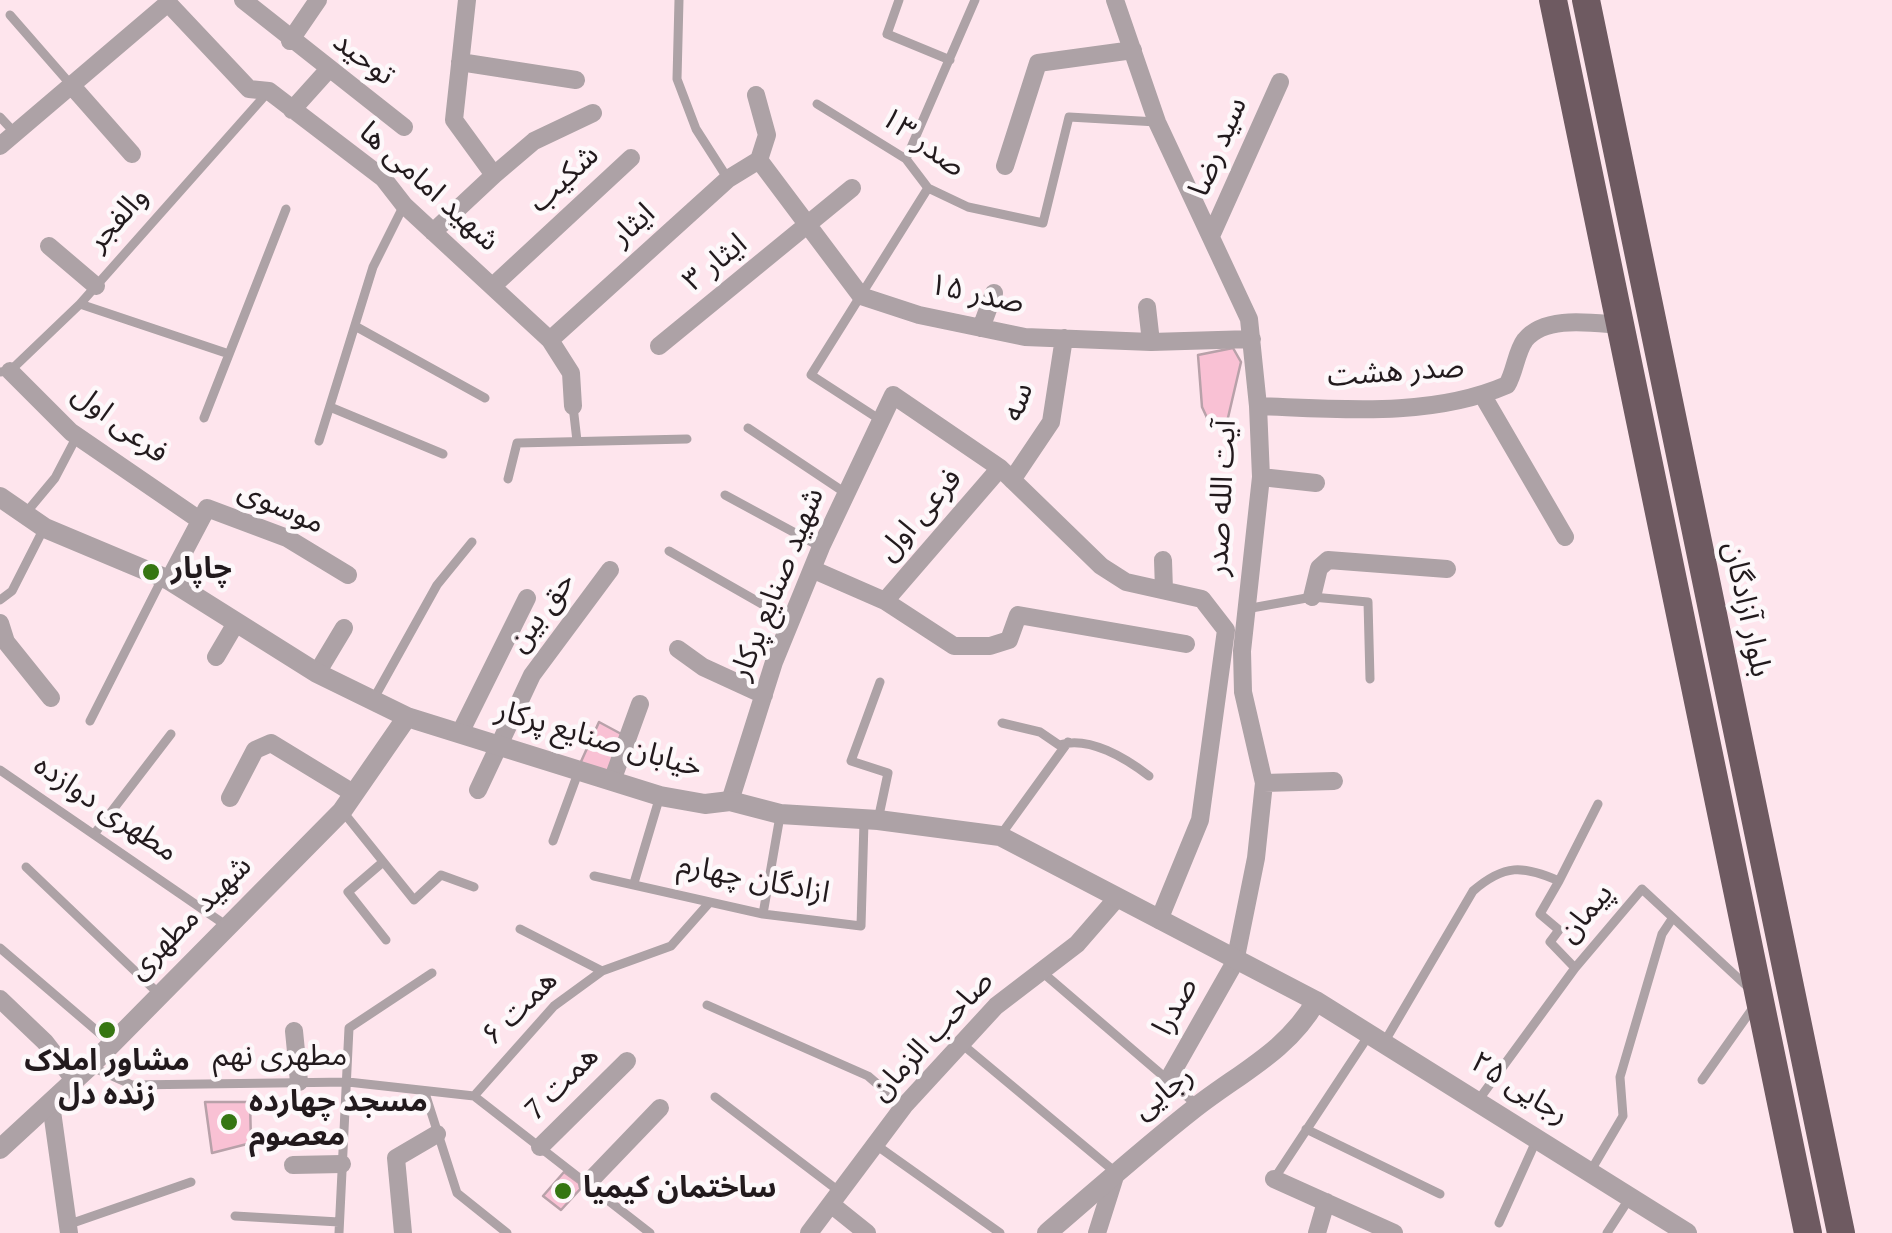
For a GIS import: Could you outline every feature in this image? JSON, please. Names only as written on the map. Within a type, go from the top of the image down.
[{"type":"highway","points":[[1554,0],[1808,1233]]},
{"type":"highway","name":"بلوار آزادگان","points":[[1586,0],[1841,1233]]},
{"type":"highway","points":[[1620,325],[1651,323]]},
{"type":"street","name":"توحید","points":[[243,0],[290,41],[404,127]]},
{"type":"street","points":[[290,41],[318,0]]},
{"type":"street","points":[[467,0],[454,120],[494,175]]},
{"type":"street","name":"آیت الله صدر","points":[[1115,0],[1156,122],[1249,320],[1252,338],[1260,477],[1242,692],[1264,783],[1235,962]]},
{"type":"street","points":[[0,146],[167,1]]},
{"type":"street","name":"شهید امامی ها","points":[[167,1],[248,89],[269,91],[383,178],[404,205],[550,340],[571,373],[573,406]]},
{"type":"street","points":[[1005,166],[1038,63],[1133,50]]},
{"type":"street","points":[[460,62],[576,80]]},
{"type":"street","points":[[292,110],[328,70]]},
{"type":"street","name":"سید رضا","points":[[1211,236],[1280,82]]},
{"type":"street","points":[[72,86],[132,154]]},
{"type":"street","points":[[756,95],[768,135],[759,160],[861,296]]},
{"type":"street","points":[[434,232],[534,141],[593,113]]},
{"type":"street","name":"شکیب","points":[[494,285],[631,158]]},
{"type":"street","name":"ایثار","points":[[550,340],[728,179],[759,160]]},
{"type":"street","name":"ایثار ۳","points":[[659,346],[852,188]]},
{"type":"street","points":[[49,246],[96,286]]},
{"type":"street","points":[[981,328],[994,292]]},
{"type":"street","name":"صدر ۱۵","points":[[861,296],[919,315],[981,328],[1064,338],[1151,342],[1252,338]]},
{"type":"street","points":[[1147,307],[1151,342]]},
{"type":"street","name":"صدر هشت","points":[[1258,406],[1365,410],[1483,396],[1506,385],[1526,340],[1537,330],[1572,323],[1620,325]]},
{"type":"street","name":"سه","points":[[1006,474],[1050,422],[1064,338]]},
{"type":"street","name":"فرعی اول","points":[[5,372],[77,436],[198,519]]},
{"type":"street","name":"شهید صنایع پرکار","points":[[730,801],[764,696],[821,547],[893,395],[1006,474]]},
{"type":"street","points":[[1483,396],[1565,537]]},
{"type":"street","points":[[1006,474],[1101,566],[1126,582],[1202,599],[1226,630],[1200,820],[1159,920]]},
{"type":"street","name":"فرعی اول","points":[[885,602],[1006,474]]},
{"type":"street","points":[[1260,477],[1316,483]]},
{"type":"street","name":"خیابان صنایع پرکار","points":[[0,497],[45,528],[166,579],[318,673],[407,717],[660,796],[706,804],[730,801],[780,814],[1000,836],[1316,1002]]},
{"type":"street","name":"موسوی","points":[[166,579],[207,508],[288,538],[348,575]]},
{"type":"street","points":[[1164,560],[1164,590]]},
{"type":"street","points":[[1312,597],[1320,568],[1328,560],[1447,568]]},
{"type":"street","name":"حق بین","points":[[478,790],[532,675],[610,570]]},
{"type":"street","points":[[814,570],[885,602],[954,646],[969,648],[1009,640],[1018,615],[1186,644]]},
{"type":"street","points":[[460,733],[527,598]]},
{"type":"street","points":[[216,657],[236,622]]},
{"type":"street","points":[[0,623],[6,642],[51,698]]},
{"type":"street","points":[[318,673],[344,628]]},
{"type":"street","points":[[678,649],[704,667],[764,696]]},
{"type":"street","points":[[612,781],[640,704]]},
{"type":"street","name":"شهید مطهری","points":[[0,1149],[51,1104],[229,928],[348,802],[407,717]]},
{"type":"street","points":[[230,798],[255,750],[271,743],[348,802]]},
{"type":"street","points":[[1264,783],[1334,781]]},
{"type":"street","name":"صاحب الزمان","points":[[810,1233],[904,1106],[996,1006],[1078,944],[1117,898]]},
{"type":"street","name":"صدرا","points":[[1168,1080],[1235,962]]},
{"type":"street","points":[[0,999],[83,1073]]},
{"type":"street","name":"رجایی ۲۵","points":[[1316,1002],[1687,1233]]},
{"type":"street","name":"رجایی","points":[[1047,1233],[1198,1106],[1275,1052],[1306,1020],[1316,1002]]},
{"type":"street","points":[[294,1031],[299,1082]]},
{"type":"street","name":"همت 7","points":[[540,1147],[627,1061]]},
{"type":"street","points":[[51,1104],[68,1229]]},
{"type":"street","points":[[587,1184],[660,1108]]},
{"type":"street","points":[[403,1233],[396,1158],[437,1134]]},
{"type":"street","points":[[293,1165],[342,1164]]},
{"type":"street","points":[[1097,1233],[1116,1173]]},
{"type":"street","points":[[1274,1179],[1394,1233]]},
{"type":"street","points":[[836,1199],[867,1233]]},
{"type":"street","points":[[1317,1233],[1326,1202]]},
{"type":"lane","points":[[679,0],[677,79],[696,129],[728,179]]},
{"type":"lane","points":[[898,0],[886,34],[950,60]]},
{"type":"lane","points":[[906,160],[975,0]]},
{"type":"lane","points":[[10,15],[72,86]]},
{"type":"lane","name":"والفجر","points":[[5,372],[80,304],[269,91]]},
{"type":"lane","name":"صدر ۱۳","points":[[817,104],[906,160],[928,188],[968,207],[1043,223],[1069,117],[1156,122]]},
{"type":"lane","points":[[0,117],[14,132]]},
{"type":"lane","points":[[882,421],[811,375],[928,188]]},
{"type":"lane","points":[[320,441],[373,267],[404,205]]},
{"type":"lane","points":[[204,418],[286,208]]},
{"type":"lane","points":[[80,304],[228,354]]},
{"type":"lane","points":[[355,326],[485,398]]},
{"type":"lane","points":[[573,406],[577,442]]},
{"type":"lane","points":[[330,407],[443,454]]},
{"type":"lane","points":[[748,428],[847,494]]},
{"type":"lane","points":[[23,516],[55,478],[77,436]]},
{"type":"lane","points":[[508,479],[517,443],[687,438]]},
{"type":"lane","points":[[725,496],[821,547]]},
{"type":"lane","points":[[0,600],[12,591],[45,528]]},
{"type":"lane","points":[[373,700],[436,584],[472,542]]},
{"type":"lane","points":[[669,551],[792,622]]},
{"type":"lane","points":[[90,720],[166,579]]},
{"type":"lane","points":[[1246,609],[1312,597],[1368,602],[1370,680]]},
{"type":"lane","points":[[871,821],[888,773],[852,761],[880,682]]},
{"type":"lane","points":[[1002,723],[1040,732],[1060,745],[1068,742],[1122,755],[1149,776]]},
{"type":"lane","points":[[94,834],[171,734]]},
{"type":"lane","points":[[1000,836],[1012,814],[1068,742]]},
{"type":"lane","name":"مطهری دوازده","points":[[0,770],[229,928]]},
{"type":"lane","points":[[553,841],[579,771]]},
{"type":"lane","points":[[634,882],[660,796]]},
{"type":"lane","points":[[348,802],[384,862],[414,900],[441,875],[474,887]]},
{"type":"lane","points":[[1576,968],[1550,942],[1559,930],[1540,914],[1598,804]]},
{"type":"lane","points":[[763,914],[780,814]]},
{"type":"lane","name":"ازادگان چهارم","points":[[594,876],[763,914],[861,926],[871,821]]},
{"type":"lane","points":[[384,862],[348,892],[386,940]]},
{"type":"lane","points":[[26,867],[160,994]]},
{"type":"lane","points":[[1274,1179],[1306,1128],[1376,1039],[1473,891],[1491,875],[1509,868],[1529,867],[1559,881]]},
{"type":"lane","name":"پیمان","points":[[1477,1102],[1576,968],[1642,889],[1760,998]]},
{"type":"lane","name":"همت ۶","points":[[474,1096],[554,1006],[602,971],[671,946],[709,903]]},
{"type":"lane","points":[[1590,1172],[1623,1116],[1620,1077],[1662,934],[1672,919]]},
{"type":"lane","points":[[520,928],[602,971]]},
{"type":"lane","points":[[0,948],[111,1043]]},
{"type":"lane","points":[[1040,970],[1198,1106]]},
{"type":"lane","points":[[234,1216],[338,1228],[349,1028],[432,973]]},
{"type":"lane","points":[[1702,1080],[1760,998]]},
{"type":"lane","points":[[707,1004],[868,1076],[904,1106]]},
{"type":"lane","points":[[963,1045],[1116,1173]]},
{"type":"lane","name":"مطهری نهم","points":[[83,1073],[132,1085],[348,1082],[424,1094],[474,1096]]},
{"type":"lane","points":[[424,1094],[458,1193],[507,1233]]},
{"type":"lane","points":[[474,1096],[650,1233]]},
{"type":"lane","points":[[715,1097],[836,1199]]},
{"type":"lane","points":[[1306,1128],[1440,1194]]},
{"type":"lane","points":[[1498,1223],[1537,1139]]},
{"type":"lane","points":[[876,1145],[1000,1233]]},
{"type":"lane","points":[[68,1229],[191,1182]]},
{"type":"lane","points":[[1607,1233],[1631,1197]]},
{"type":"building","points":[[1233,348],[1241,362],[1227,422],[1209,422],[1202,407],[1198,355]]},
{"type":"building","points":[[599,722],[625,736],[606,774],[579,766]]},
{"type":"building","name":"مسجد چهارده معصوم","points":[[205,1102],[250,1102],[251,1143],[212,1153]]},
{"type":"building","name":"ساختمان کیمیا","points":[[564,1172],[583,1186],[561,1210],[543,1196]]},
{"type":"place","name":"چاپار","points":[[151,572]]},
{"type":"place","name":"مشاور املاک زنده دل","points":[[107,1030]]},
{"type":"place","name":"مسجد چهارده معصوم","points":[[229,1122]]},
{"type":"place","name":"ساختمان کیمیا","points":[[563,1191]]}]
